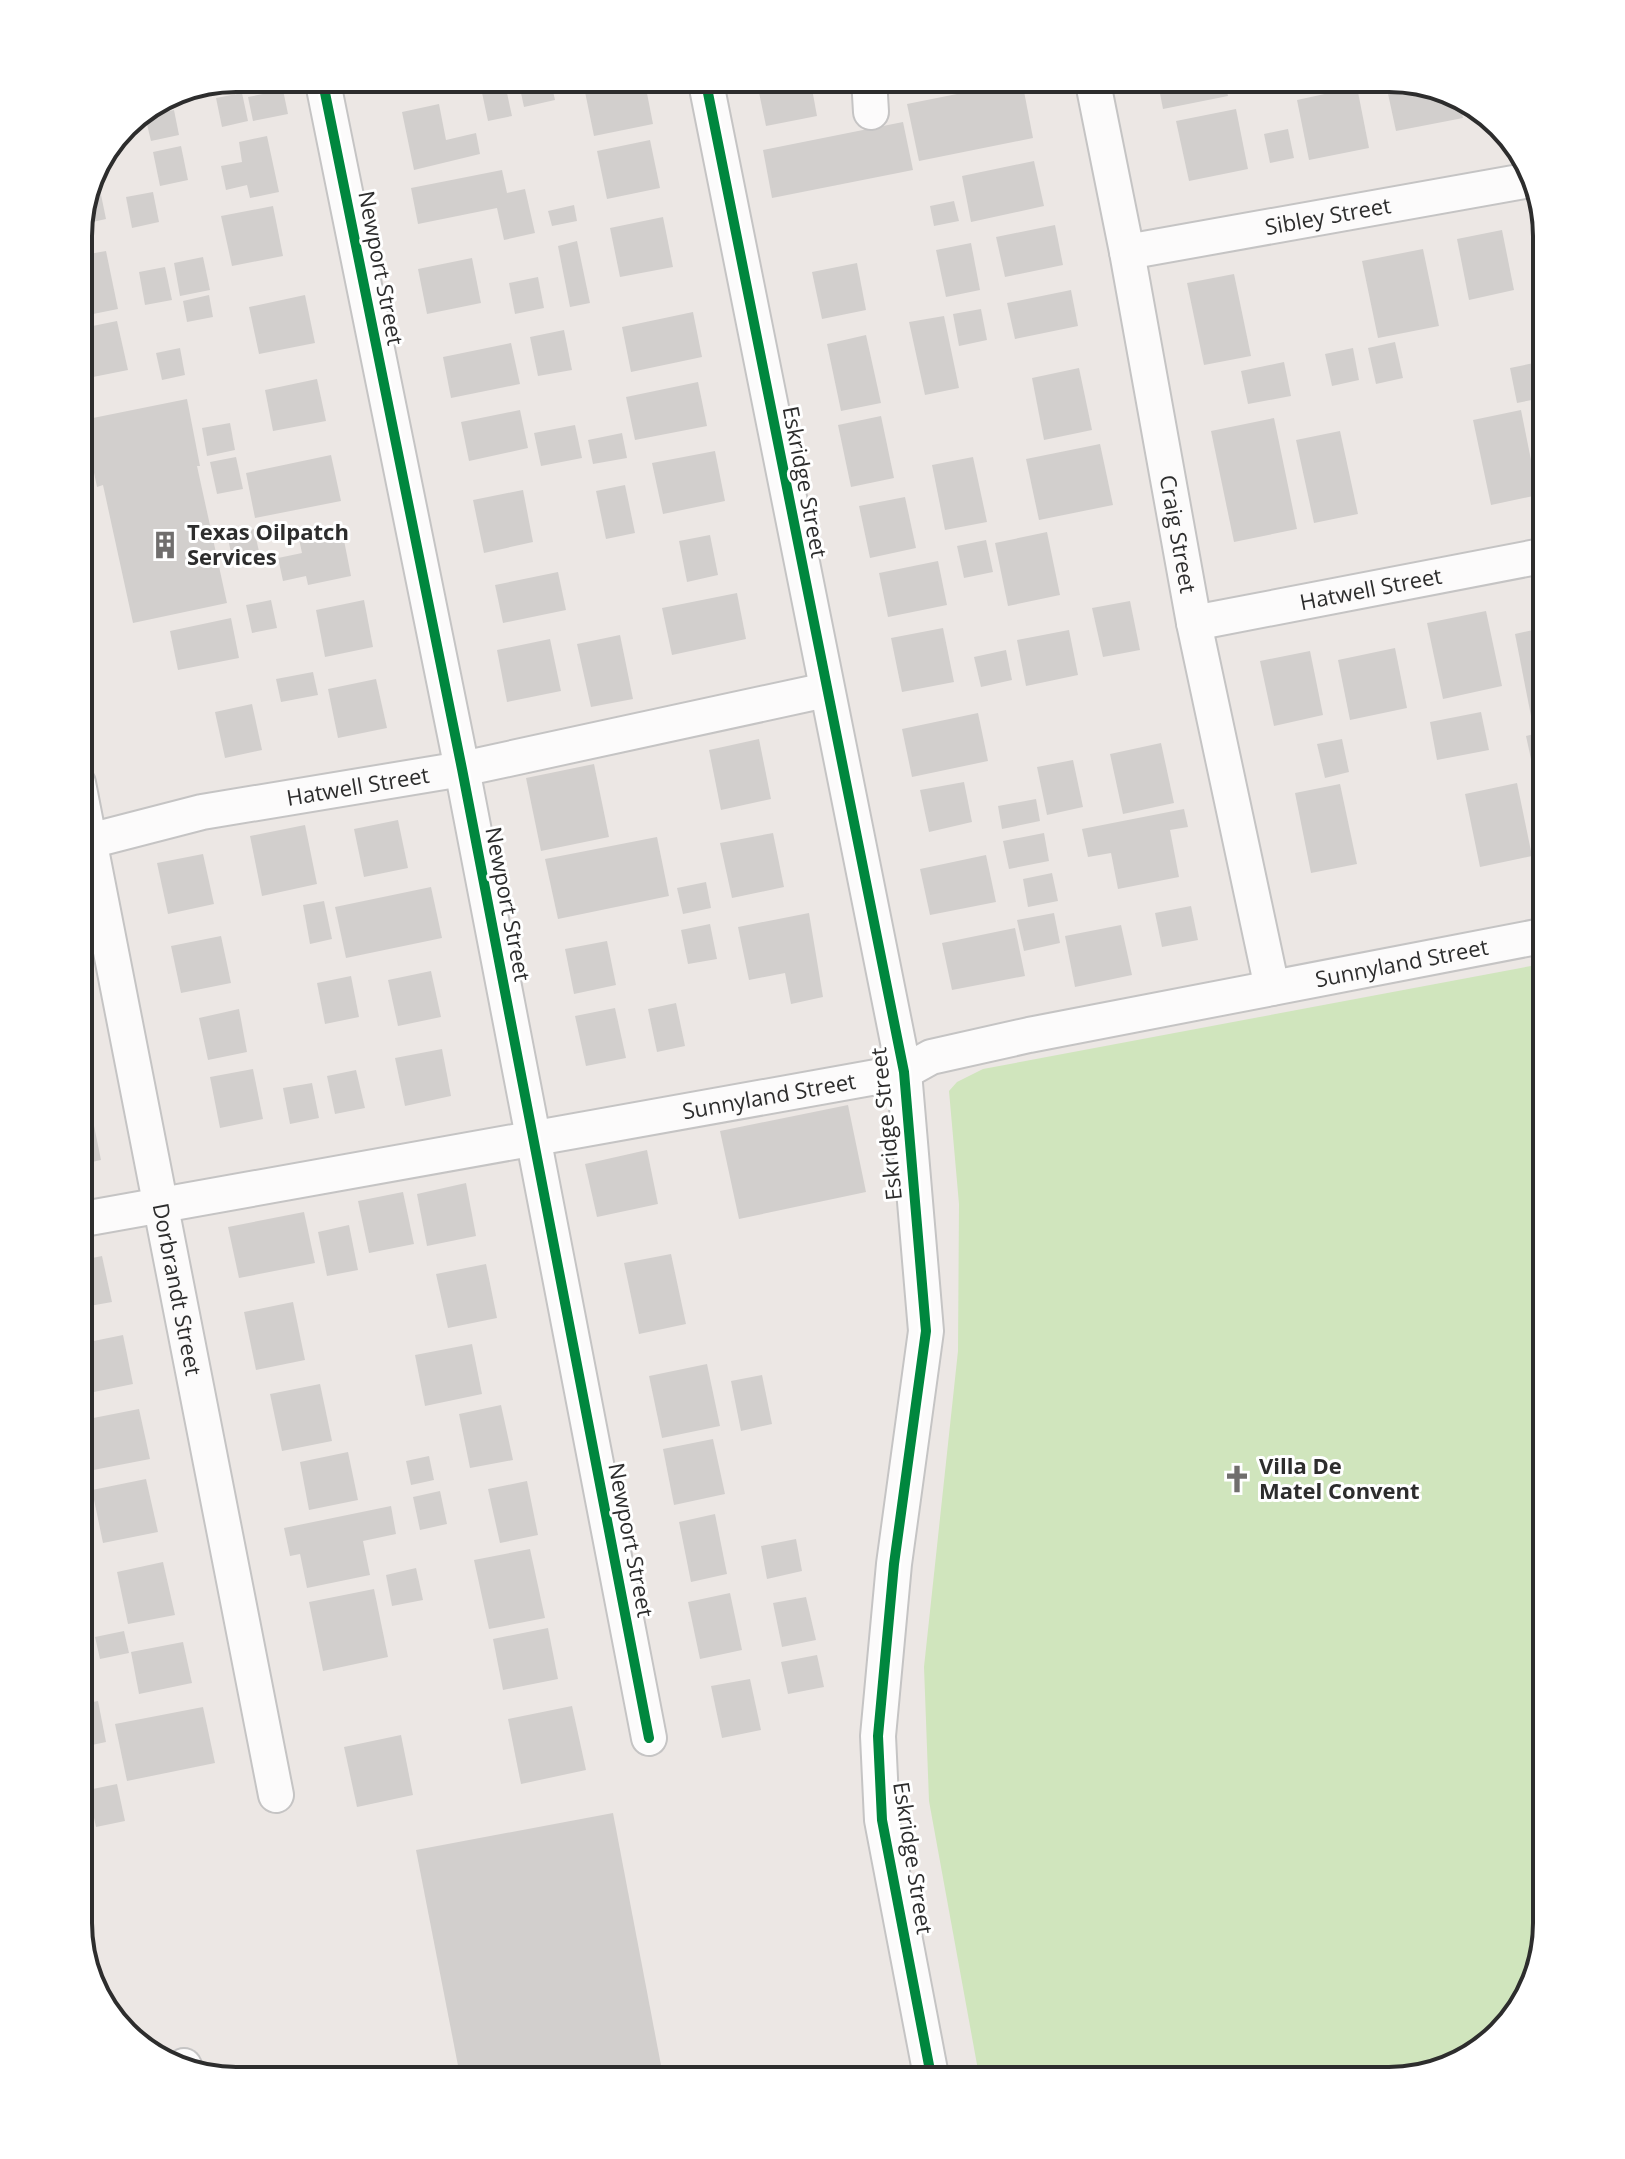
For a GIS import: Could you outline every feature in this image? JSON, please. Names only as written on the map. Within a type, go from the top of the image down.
[{"type":"street","name":"Newport Street","points":[[325,92],[462,769],[649,1738]]},
{"type":"street","name":"Eskridge Street","points":[[708,92],[904,1072],[926,1331],[894,1564],[878,1736],[882,1820],[929,2067]]},
{"type":"street","points":[[870,92],[871,112]]},
{"type":"street","name":"Craig Street","points":[[1095,92],[1194,623],[1272,988]]},
{"type":"street","name":"Sibley Street","points":[[1127,252],[1522,181]]},
{"type":"street","name":"Hatwell Street","points":[[1194,623],[1533,558]]},
{"type":"street","name":"Hatwell Street","points":[[92,841],[202,812],[462,769],[826,690]]},
{"type":"street","name":"Dorbrandt Street","points":[[92,881],[160,1205],[276,1795]]},
{"type":"street","name":"Sunnyland Street","points":[[92,1217],[904,1072],[931,1057],[1029,1035],[1533,938]]},
{"type":"green space","name":"Villa De Matel Convent","points":[[1533,966],[1532,1942],[1522,1978],[1509,2003],[1484,2031],[1453,2052],[1426,2062],[1389,2067],[977,2067],[929,1801],[924,1667],[958,1351],[959,1204],[949,1091],[957,1082],[983,1069]]},
{"type":"building","points":[[283,92],[288,114],[253,121],[248,97]]},
{"type":"building","points":[[482,92],[507,92],[512,116],[488,121]]},
{"type":"building","points":[[521,92],[553,92],[555,100],[524,107]]},
{"type":"building","points":[[585,92],[647,92],[653,124],[594,136]]},
{"type":"building","points":[[759,92],[813,92],[817,116],[766,126]]},
{"type":"building","points":[[967,92],[1024,92],[1033,138],[919,161],[907,104]]},
{"type":"building","points":[[1160,92],[1227,92],[1228,96],[1163,109]]},
{"type":"building","points":[[1334,92],[1358,92],[1369,148],[1309,160],[1297,100]]},
{"type":"building","points":[[1388,92],[1426,97],[1461,111],[1463,118],[1396,131]]},
{"type":"building","points":[[242,93],[248,121],[222,127],[216,98]]},
{"type":"building","points":[[439,104],[446,140],[476,133],[480,154],[414,170],[402,112]]},
{"type":"building","points":[[1236,109],[1248,169],[1189,181],[1176,121]]},
{"type":"building","points":[[174,110],[179,135],[151,141],[147,123],[161,113]]},
{"type":"building","points":[[903,122],[913,170],[772,198],[763,150]]},
{"type":"building","points":[[1288,129],[1294,158],[1270,163],[1264,134]]},
{"type":"building","points":[[267,136],[279,192],[250,198],[247,185],[226,190],[221,166],[242,162],[239,142]]},
{"type":"building","points":[[650,140],[660,188],[607,199],[597,151]]},
{"type":"building","points":[[181,146],[188,180],[160,186],[153,152]]},
{"type":"building","points":[[1034,161],[1044,206],[971,222],[962,176]]},
{"type":"building","points":[[502,170],[507,193],[525,189],[535,233],[504,240],[497,208],[418,224],[411,188]]},
{"type":"building","points":[[100,190],[106,219],[92,222]]},
{"type":"building","points":[[153,192],[159,222],[132,228],[126,197]]},
{"type":"building","points":[[954,201],[959,221],[934,226],[930,206]]},
{"type":"building","points":[[574,205],[577,221],[552,226],[548,211]]},
{"type":"building","points":[[273,206],[283,256],[232,266],[221,216]]},
{"type":"building","points":[[663,217],[673,267],[620,277],[610,228]]},
{"type":"building","points":[[1055,225],[1063,265],[1005,277],[996,237]]},
{"type":"building","points":[[1502,230],[1514,290],[1469,300],[1457,239]]},
{"type":"building","points":[[577,241],[590,303],[570,307],[558,246]]},
{"type":"building","points":[[971,243],[980,290],[946,297],[936,250]]},
{"type":"building","points":[[1423,249],[1439,326],[1378,338],[1362,261]]},
{"type":"building","points":[[106,251],[118,309],[92,314],[92,254]]},
{"type":"building","points":[[203,257],[210,290],[180,296],[174,263]]},
{"type":"building","points":[[472,258],[481,303],[427,314],[418,269]]},
{"type":"building","points":[[857,263],[866,310],[822,319],[812,272]]},
{"type":"building","points":[[165,267],[172,300],[145,305],[139,272]]},
{"type":"building","points":[[1234,274],[1251,356],[1204,365],[1187,283]]},
{"type":"building","points":[[538,277],[544,308],[515,314],[509,283]]},
{"type":"building","points":[[1071,290],[1078,326],[1015,339],[1007,303]]},
{"type":"building","points":[[209,295],[213,317],[187,322],[183,301]]},
{"type":"building","points":[[305,295],[315,343],[259,354],[249,307]]},
{"type":"building","points":[[981,309],[987,340],[959,346],[953,314]]},
{"type":"building","points":[[693,312],[702,357],[631,372],[622,327]]},
{"type":"building","points":[[944,316],[959,388],[925,395],[909,322]]},
{"type":"building","points":[[117,321],[128,370],[92,377],[92,326]]},
{"type":"building","points":[[564,330],[572,370],[538,376],[530,337]]},
{"type":"building","points":[[866,335],[881,403],[841,411],[827,344]]},
{"type":"building","points":[[1395,342],[1403,378],[1376,384],[1368,348]]},
{"type":"building","points":[[511,343],[520,384],[451,398],[443,357]]},
{"type":"building","points":[[180,348],[185,375],[162,380],[156,353]]},
{"type":"building","points":[[1353,348],[1359,380],[1332,386],[1325,354]]},
{"type":"building","points":[[1284,362],[1291,396],[1248,404],[1241,371]]},
{"type":"building","points":[[1533,363],[1533,400],[1517,403],[1510,368]]},
{"type":"building","points":[[1079,368],[1092,430],[1044,440],[1032,378]]},
{"type":"building","points":[[317,379],[326,421],[273,431],[265,390]]},
{"type":"building","points":[[698,382],[707,426],[635,440],[626,397]]},
{"type":"building","name":"Texas Oilpatch Services","points":[[187,399],[200,466],[197,466],[227,603],[133,623],[103,485],[97,487],[92,463],[92,418]]},
{"type":"building","points":[[520,410],[528,448],[469,461],[461,422]]},
{"type":"building","points":[[1521,410],[1533,470],[1533,496],[1491,505],[1473,420]]},
{"type":"building","points":[[881,416],[894,478],[851,487],[838,425]]},
{"type":"building","points":[[1274,418],[1297,529],[1234,542],[1211,431]]},
{"type":"building","points":[[230,423],[235,450],[207,456],[202,428]]},
{"type":"building","points":[[575,425],[582,458],[541,466],[534,433]]},
{"type":"building","points":[[1340,431],[1358,514],[1314,523],[1296,440]]},
{"type":"building","points":[[622,433],[627,458],[593,464],[588,440]]},
{"type":"building","points":[[1100,444],[1113,505],[1039,520],[1026,459]]},
{"type":"building","points":[[715,451],[725,501],[663,514],[652,463]]},
{"type":"building","points":[[331,455],[341,501],[255,518],[246,473]]},
{"type":"building","points":[[236,457],[243,489],[217,494],[210,462]]},
{"type":"building","points":[[973,457],[987,522],[945,530],[932,465]]},
{"type":"building","points":[[625,485],[635,533],[606,539],[596,491]]},
{"type":"building","points":[[523,490],[533,542],[484,553],[473,500]]},
{"type":"building","points":[[905,497],[916,548],[870,558],[859,506]]},
{"type":"building","points":[[254,529],[260,556],[233,561],[227,535]]},
{"type":"building","points":[[342,530],[351,576],[308,585],[306,576],[283,581],[278,558],[302,553],[299,539]]},
{"type":"building","points":[[1047,532],[1060,595],[1008,606],[995,543]]},
{"type":"building","points":[[710,535],[718,575],[687,582],[679,541]]},
{"type":"building","points":[[986,540],[993,572],[964,578],[957,546]]},
{"type":"building","points":[[938,561],[947,605],[888,617],[879,573]]},
{"type":"building","points":[[558,572],[566,610],[503,623],[495,585]]},
{"type":"building","points":[[737,593],[746,639],[672,655],[662,608]]},
{"type":"building","points":[[271,600],[277,628],[252,633],[246,605]]},
{"type":"building","points":[[364,600],[373,647],[325,657],[316,610]]},
{"type":"building","points":[[1130,601],[1140,650],[1103,657],[1092,608]]},
{"type":"building","points":[[1486,611],[1502,686],[1443,699],[1427,623]]},
{"type":"building","points":[[231,618],[239,658],[178,670],[170,631]]},
{"type":"building","points":[[943,628],[954,682],[902,692],[891,638]]},
{"type":"building","points":[[1069,630],[1078,675],[1026,686],[1017,640]]},
{"type":"building","points":[[1533,630],[1533,716],[1531,716],[1515,634]]},
{"type":"building","points":[[620,635],[633,699],[591,707],[577,644]]},
{"type":"building","points":[[550,639],[561,691],[507,702],[497,650]]},
{"type":"building","points":[[1395,648],[1407,708],[1350,720],[1338,660]]},
{"type":"building","points":[[1006,650],[1012,680],[981,687],[974,657]]},
{"type":"building","points":[[1310,651],[1323,715],[1274,726],[1260,661]]},
{"type":"building","points":[[313,672],[318,695],[281,702],[276,679]]},
{"type":"building","points":[[376,679],[387,728],[338,738],[328,689]]},
{"type":"building","points":[[252,704],[262,750],[225,758],[215,712]]},
{"type":"building","points":[[1481,712],[1489,750],[1437,760],[1430,722]]},
{"type":"building","points":[[978,713],[988,761],[912,777],[902,729]]},
{"type":"building","points":[[1533,734],[1533,768],[1526,736]]},
{"type":"building","points":[[759,739],[771,799],[721,810],[709,750]]},
{"type":"building","points":[[1342,739],[1349,772],[1325,778],[1317,744]]},
{"type":"building","points":[[1161,743],[1174,803],[1123,814],[1110,754]]},
{"type":"building","points":[[1073,760],[1083,807],[1047,815],[1037,767]]},
{"type":"building","points":[[594,764],[609,837],[541,851],[526,778]]},
{"type":"building","points":[[964,782],[972,822],[929,832],[920,790]]},
{"type":"building","points":[[1517,783],[1532,856],[1480,867],[1465,794]]},
{"type":"building","points":[[1340,784],[1357,864],[1311,873],[1295,793]]},
{"type":"building","points":[[1036,799],[1040,821],[1002,829],[998,806]]},
{"type":"building","points":[[1184,809],[1188,827],[1170,830],[1179,877],[1118,889],[1111,853],[1088,857],[1082,829]]},
{"type":"building","points":[[398,820],[408,868],[364,877],[354,829]]},
{"type":"building","points":[[305,825],[317,884],[262,896],[250,836]]},
{"type":"building","points":[[773,833],[784,887],[732,898],[720,843]]},
{"type":"building","points":[[1044,833],[1049,861],[1009,869],[1003,841]]},
{"type":"building","points":[[657,837],[669,896],[558,919],[545,859]]},
{"type":"building","points":[[203,854],[214,904],[168,914],[157,863]]},
{"type":"building","points":[[986,855],[996,902],[930,915],[920,869]]},
{"type":"building","points":[[1052,873],[1058,901],[1028,907],[1023,879]]},
{"type":"building","points":[[706,882],[711,908],[683,914],[677,888]]},
{"type":"building","points":[[431,887],[442,938],[346,958],[335,907]]},
{"type":"building","points":[[324,901],[332,939],[310,944],[303,905]]},
{"type":"building","points":[[1191,906],[1198,940],[1162,947],[1155,913]]},
{"type":"building","points":[[809,913],[823,997],[791,1004],[785,973],[749,980],[738,927]]},
{"type":"building","points":[[1054,913],[1060,943],[1024,951],[1017,920]]},
{"type":"building","points":[[710,924],[717,959],[688,964],[681,930]]},
{"type":"building","points":[[1121,925],[1132,975],[1075,987],[1065,936]]},
{"type":"building","points":[[1015,928],[1025,976],[952,990],[942,943]]},
{"type":"building","points":[[221,936],[231,983],[181,993],[171,946]]},
{"type":"building","points":[[607,941],[616,985],[574,994],[565,949]]},
{"type":"building","points":[[431,971],[441,1017],[398,1026],[388,980]]},
{"type":"building","points":[[351,976],[359,1017],[325,1024],[317,983]]},
{"type":"building","points":[[676,1003],[685,1046],[657,1052],[648,1009]]},
{"type":"building","points":[[615,1008],[626,1058],[586,1066],[575,1016]]},
{"type":"building","points":[[239,1009],[247,1052],[208,1060],[199,1018]]},
{"type":"building","points":[[442,1049],[451,1096],[405,1106],[395,1058]]},
{"type":"building","points":[[253,1069],[263,1119],[220,1128],[210,1077]]},
{"type":"building","points":[[356,1070],[365,1108],[335,1114],[327,1076]]},
{"type":"building","points":[[312,1083],[319,1118],[290,1124],[283,1088]]},
{"type":"building","points":[[848,1105],[866,1192],[739,1219],[720,1131]]},
{"type":"building","points":[[92,1116],[101,1160],[92,1162]]},
{"type":"building","points":[[647,1150],[658,1204],[597,1217],[585,1164]]},
{"type":"building","points":[[466,1183],[476,1236],[427,1246],[417,1194]]},
{"type":"building","points":[[403,1192],[414,1244],[369,1253],[358,1201]]},
{"type":"building","points":[[304,1212],[315,1263],[239,1278],[228,1227]]},
{"type":"building","points":[[349,1225],[358,1270],[327,1276],[318,1232]]},
{"type":"building","points":[[671,1254],[686,1324],[639,1334],[624,1263]]},
{"type":"building","points":[[102,1256],[112,1302],[92,1306],[92,1258]]},
{"type":"building","points":[[486,1264],[497,1318],[448,1328],[436,1274]]},
{"type":"building","points":[[293,1302],[305,1360],[256,1370],[244,1312]]},
{"type":"building","points":[[123,1335],[133,1384],[92,1392],[92,1341]]},
{"type":"building","points":[[472,1344],[482,1394],[425,1406],[415,1355]]},
{"type":"building","points":[[707,1364],[720,1426],[662,1438],[649,1376]]},
{"type":"building","points":[[762,1375],[772,1424],[741,1431],[731,1381]]},
{"type":"building","points":[[320,1384],[332,1441],[282,1451],[270,1394]]},
{"type":"building","points":[[501,1405],[513,1460],[470,1468],[459,1414]]},
{"type":"building","points":[[139,1409],[150,1459],[92,1470],[92,1418]]},
{"type":"building","points":[[713,1439],[725,1494],[674,1505],[663,1449]]},
{"type":"building","points":[[348,1452],[358,1500],[309,1510],[300,1462]]},
{"type":"building","points":[[429,1456],[434,1480],[411,1485],[406,1461]]},
{"type":"building","points":[[146,1479],[158,1532],[103,1543],[92,1490]]},
{"type":"building","points":[[527,1481],[538,1535],[500,1543],[488,1489]]},
{"type":"building","points":[[440,1491],[447,1524],[420,1530],[413,1497]]},
{"type":"building","points":[[391,1506],[396,1534],[363,1541],[370,1575],[307,1588],[300,1554],[290,1556],[284,1528]]},
{"type":"building","points":[[715,1514],[727,1574],[691,1582],[679,1522]]},
{"type":"building","points":[[796,1539],[802,1571],[767,1579],[761,1546]]},
{"type":"building","points":[[530,1549],[545,1618],[489,1629],[474,1560]]},
{"type":"building","points":[[163,1562],[175,1615],[128,1624],[117,1572]]},
{"type":"building","points":[[416,1568],[423,1600],[392,1606],[386,1575]]},
{"type":"building","points":[[374,1589],[388,1657],[323,1671],[309,1602]]},
{"type":"building","points":[[730,1593],[742,1650],[700,1659],[688,1602]]},
{"type":"building","points":[[806,1597],[816,1640],[782,1647],[773,1603]]},
{"type":"building","points":[[548,1628],[558,1679],[503,1690],[493,1639]]},
{"type":"building","points":[[124,1631],[129,1653],[100,1659],[95,1637]]},
{"type":"building","points":[[183,1642],[192,1683],[139,1694],[131,1652]]},
{"type":"building","points":[[817,1655],[824,1687],[788,1694],[781,1662]]},
{"type":"building","points":[[750,1679],[761,1730],[722,1738],[711,1686]]},
{"type":"building","points":[[98,1701],[106,1742],[92,1745],[92,1702]]},
{"type":"building","points":[[572,1706],[586,1770],[521,1784],[508,1719]]},
{"type":"building","points":[[203,1707],[215,1763],[127,1781],[115,1724]]},
{"type":"building","points":[[401,1735],[413,1795],[357,1807],[344,1747]]},
{"type":"building","points":[[117,1784],[125,1821],[96,1827],[92,1789]]},
{"type":"building","points":[[613,1813],[661,2067],[458,2067],[416,1850]]},
{"type":"cycle path","points":[[325,92],[462,769],[649,1738]]},
{"type":"cycle path","points":[[708,92],[904,1072],[926,1331],[894,1564],[878,1736],[882,1820],[929,2067]]},
{"type":"place","name":"Texas Oilpatch Services","points":[[165,545]]},
{"type":"place","name":"Villa De Matel Convent","points":[[1237,1479]]}]
